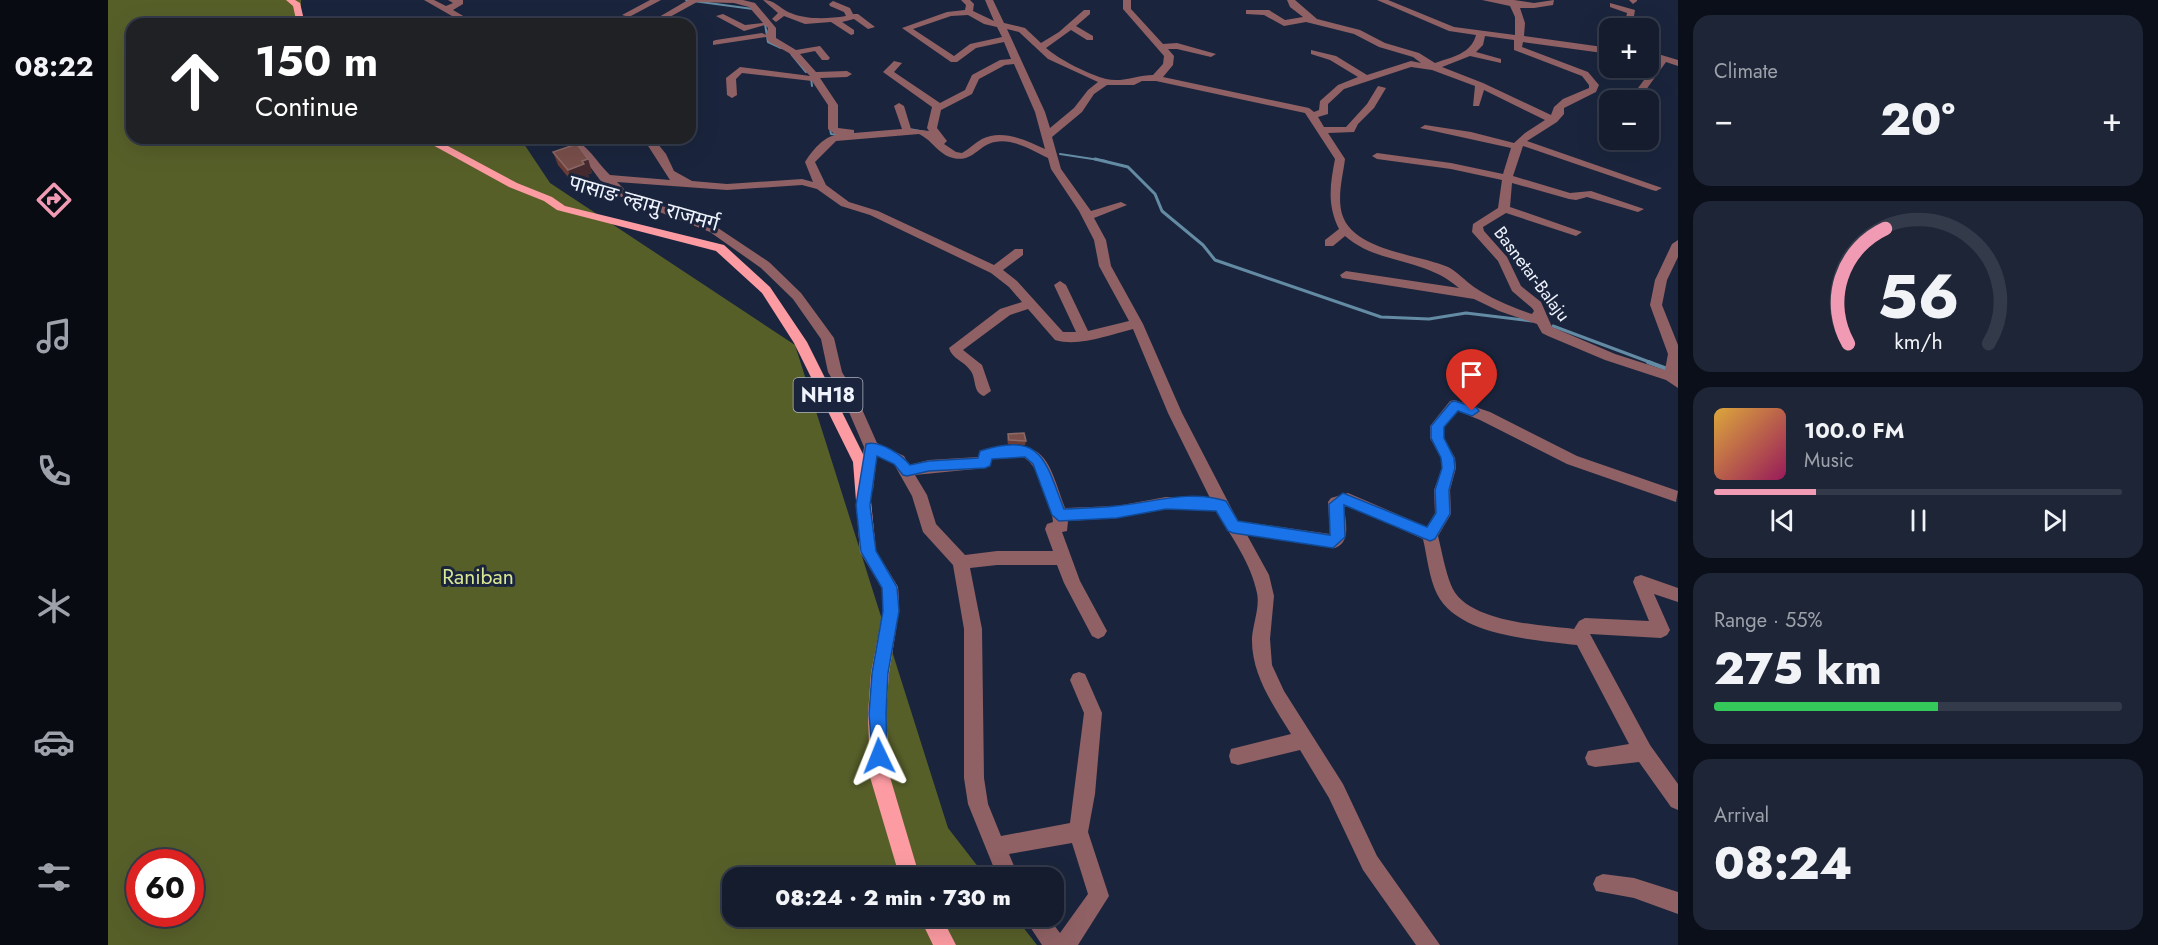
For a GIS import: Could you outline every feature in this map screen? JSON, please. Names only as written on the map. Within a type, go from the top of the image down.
[{"type":"main road","points":[[290,0],[297,5],[300,18]]},
{"type":"main road","name":"पासाङ ल्हामु राजमर्ग","points":[[436,144],[513,185],[548,199],[561,208],[720,248],[766,290],[800,342],[860,462],[868,552],[890,587],[891,611],[880,673],[877,714],[880,777],[907,867]]},
{"type":"main road","points":[[935,927],[945,945]]},
{"type":"street","points":[[428,0],[461,18]]},
{"type":"street","points":[[446,10],[460,2],[452,0]]},
{"type":"street","points":[[627,18],[657,0]]},
{"type":"street","points":[[700,0],[735,0],[752,5],[764,25],[769,46],[790,52],[817,48],[825,58]]},
{"type":"street","points":[[767,0],[801,20],[832,20],[855,16],[872,27]]},
{"type":"street","points":[[965,0],[970,4],[969,12]]},
{"type":"street","points":[[989,0],[1017,61],[1051,147],[1059,176],[1088,216],[1100,240],[1105,266],[1137,324],[1175,412],[1221,505],[1261,575],[1266,596],[1261,639],[1263,666],[1278,697],[1336,791],[1370,863],[1429,945]]},
{"type":"street","points":[[1127,0],[1127,9],[1163,47],[1170,60],[1155,78]]},
{"type":"street","points":[[1291,0],[1293,5],[1313,20]]},
{"type":"street","points":[[1381,0],[1452,29],[1521,35],[1599,47]]},
{"type":"street","points":[[1486,0],[1545,5],[1550,3],[1550,0]]},
{"type":"street","points":[[661,18],[690,1],[737,6],[748,10],[764,25]]},
{"type":"street","points":[[1511,2],[1518,10],[1521,35],[1517,48],[1585,74],[1594,85],[1593,90],[1566,101],[1559,107],[1559,114],[1553,120],[1519,144]]},
{"type":"street","points":[[834,4],[847,10],[850,16]]},
{"type":"street","points":[[1613,5],[1632,12],[1630,18]]},
{"type":"street","points":[[716,43],[764,25],[786,13],[814,12]]},
{"type":"street","points":[[1003,32],[969,12],[950,14],[906,28],[954,60],[973,46],[1003,32],[1022,30],[1040,48],[1066,66],[1105,82],[1134,82],[1140,78],[1155,78],[1301,107],[1314,115],[1340,159],[1334,179],[1338,224],[1344,231],[1396,257],[1445,271],[1497,308],[1547,328]]},
{"type":"street","points":[[1040,48],[1072,27],[1087,12]]},
{"type":"street","points":[[1250,12],[1266,12],[1284,23],[1313,20],[1349,29],[1382,45],[1416,55],[1434,68]]},
{"type":"street","points":[[720,16],[744,28],[764,25]]},
{"type":"street","points":[[832,20],[851,32]]},
{"type":"street","points":[[1072,27],[1090,38]]},
{"type":"street","points":[[1434,68],[1470,53],[1478,45],[1481,33]]},
{"type":"street","points":[[1163,47],[1177,46],[1211,54]]},
{"type":"street","points":[[790,52],[791,62],[811,77],[833,105],[832,125],[835,132],[932,128],[943,141],[956,150],[968,150],[979,138],[996,135],[1020,138],[1051,147]]},
{"type":"street","points":[[1314,52],[1333,58],[1363,76],[1362,79]]},
{"type":"street","points":[[1470,53],[1498,61]]},
{"type":"street","points":[[1659,58],[1678,65]]},
{"type":"street","points":[[932,128],[938,108],[969,92],[975,77],[1003,62],[1017,61]]},
{"type":"street","points":[[1659,61],[1678,65]]},
{"type":"street","points":[[1641,90],[1662,62]]},
{"type":"street","points":[[897,63],[888,72],[938,108]]},
{"type":"street","points":[[1314,115],[1324,112],[1323,103],[1341,87],[1412,64],[1434,68],[1480,85],[1553,120]]},
{"type":"street","points":[[732,95],[731,78],[740,70],[811,77],[848,74]]},
{"type":"street","points":[[811,77],[809,87],[825,106],[826,134],[833,138],[923,131],[940,147],[956,155],[971,154],[986,141],[1014,140],[1051,147]]},
{"type":"street","points":[[1051,147],[1091,92],[1105,82]]},
{"type":"street","points":[[1476,104],[1480,85]]},
{"type":"street","points":[[1322,130],[1350,130],[1353,123],[1371,106],[1382,88]]},
{"type":"street","points":[[899,106],[906,128]]},
{"type":"street","points":[[1425,128],[1519,144],[1656,188]]},
{"type":"street","points":[[821,187],[810,162],[815,154],[833,138]]},
{"type":"street","points":[[576,144],[604,178],[623,194],[714,230],[765,265],[797,296],[828,338],[835,372],[850,398],[871,447],[863,505]]},
{"type":"street","points":[[653,144],[663,157],[664,169],[670,175],[694,183]]},
{"type":"street","name":"Basnetar-Balaju","points":[[1519,144],[1507,176],[1504,209],[1498,215],[1481,222],[1477,226],[1478,232],[1503,260],[1516,288],[1538,305],[1541,312],[1538,314],[1547,328],[1610,357],[1674,376]]},
{"type":"street","points":[[1377,156],[1455,165],[1507,176],[1569,196],[1576,197],[1587,193],[1638,209]]},
{"type":"street","points":[[604,178],[733,187],[802,182],[821,187],[845,204],[874,213],[995,270],[1013,284],[1060,337],[1084,336],[1137,324]]},
{"type":"street","points":[[1088,216],[1122,206]]},
{"type":"street","points":[[1504,209],[1576,232]]},
{"type":"street","points":[[1329,243],[1344,231]]},
{"type":"street","points":[[1674,376],[1675,354],[1656,304],[1661,280],[1678,244]]},
{"type":"street","points":[[995,270],[1018,252]]},
{"type":"street","points":[[1346,275],[1479,296]]},
{"type":"street","points":[[1060,285],[1084,336]]},
{"type":"street","points":[[984,391],[977,368],[956,351],[956,348],[1005,312],[1029,304]]},
{"type":"street","points":[[1582,638],[1519,630],[1465,614],[1444,591],[1430,535],[1443,514],[1442,490],[1449,468],[1448,458],[1437,438],[1437,426],[1455,405],[1485,416],[1572,460],[1676,496]]},
{"type":"street","points":[[871,447],[899,460],[919,495],[930,527],[961,562],[972,629],[974,778],[978,804],[1004,867]]},
{"type":"street","points":[[907,471],[929,466],[985,462],[985,455],[1014,451],[1028,453],[1038,460],[1062,526],[1053,529],[1072,583],[1098,631]]},
{"type":"street","points":[[1233,527],[1333,542],[1338,537],[1336,504],[1343,498],[1430,535]]},
{"type":"street","points":[[1059,515],[1117,512],[1166,503],[1221,505]]},
{"type":"street","points":[[961,562],[997,558],[1064,558]]},
{"type":"street","points":[[1678,594],[1641,580],[1661,630],[1619,626],[1585,626],[1581,629],[1582,638],[1643,752],[1678,800]]},
{"type":"street","points":[[1065,945],[1098,896],[1078,832],[1085,794],[1093,713],[1079,680]]},
{"type":"street","points":[[1238,756],[1306,740]]},
{"type":"street","points":[[1595,758],[1643,752]]},
{"type":"street","points":[[994,847],[1078,832]]},
{"type":"street","points":[[1603,884],[1634,888],[1678,903]]},
{"type":"street","points":[[1042,927],[1056,945]]},
{"type":"green space","name":"Raniban","points":[[108,0],[301,0],[301,18],[126,18],[126,144],[524,144],[550,183],[795,345],[948,828],[978,867],[722,867],[722,927],[1023,927],[1037,945],[108,945]]},
{"type":"building","points":[[577,144],[588,159],[582,161],[584,164],[568,170],[553,152]]},
{"type":"building","points":[[1024,433],[1026,441],[1009,440],[1008,434]]},
{"type":"waterway","points":[[686,0],[753,9]]},
{"type":"waterway","points":[[765,24],[768,42],[781,48]]},
{"type":"waterway","points":[[792,55],[806,72]]},
{"type":"waterway","points":[[811,78],[812,86]]},
{"type":"waterway","points":[[829,123],[831,134],[839,135]]},
{"type":"waterway","points":[[909,129],[931,133]]},
{"type":"waterway","points":[[1060,154],[1099,160]]},
{"type":"waterway","points":[[1099,160],[1106,161]]},
{"type":"waterway","points":[[1099,160],[1128,167],[1155,194],[1162,211],[1203,245],[1215,260],[1381,317],[1429,319],[1466,313],[1532,321]]},
{"type":"waterway","points":[[1553,326],[1652,363]]},
{"type":"waterway","points":[[1648,362],[1678,373]]},
{"type":"route","points":[[879,756],[877,714],[880,673],[891,611],[890,587],[868,552],[863,505],[871,447],[899,460],[907,471],[929,466],[985,462],[985,455],[1014,451],[1028,453],[1038,460],[1059,515],[1117,512],[1166,503],[1221,505],[1233,527],[1333,542],[1338,538],[1336,504],[1337,500],[1343,498],[1430,535],[1443,514],[1442,490],[1444,477],[1449,468],[1448,458],[1437,438],[1437,426],[1455,405],[1472,411]]}]
